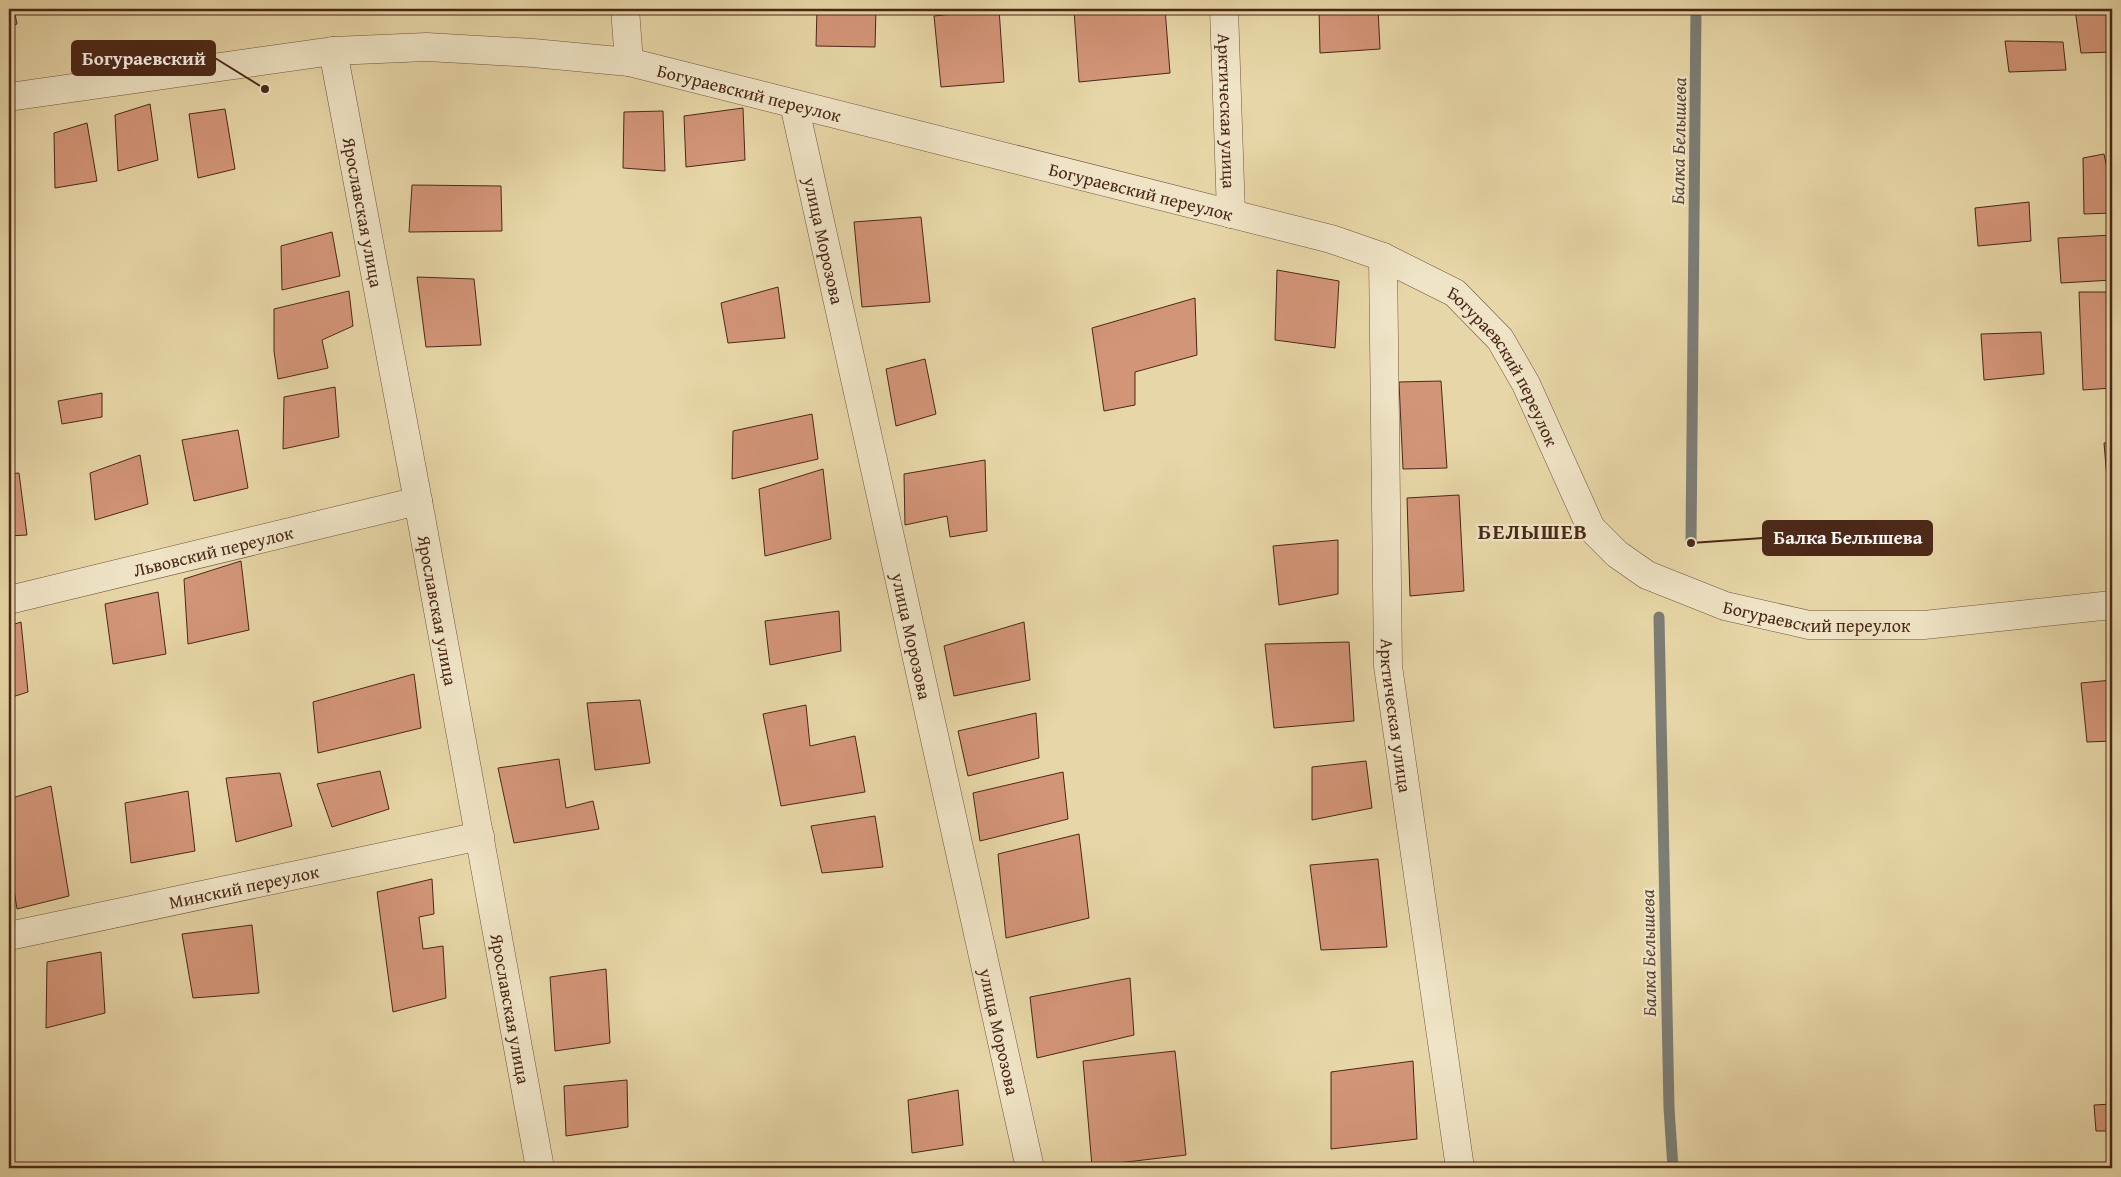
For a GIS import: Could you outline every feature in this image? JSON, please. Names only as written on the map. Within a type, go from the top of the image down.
[{"type":"street","points":[[624,9],[629,62]]},
{"type":"street","name":"Арктическая улица","points":[[1224,9],[1231,214]]},
{"type":"street","name":"Богураевский переулок","points":[[9,97],[333,51],[427,46],[629,62],[1331,239],[1382,257],[1455,293],[1500,339],[1526,384],[1591,528],[1617,554],[1647,576],[1725,606],[1809,625],[1924,625],[2112,605]]},
{"type":"street","name":"Ярославская улица","points":[[333,51],[418,501],[540,1168]]},
{"type":"street","name":"улица Морозова","points":[[794,104],[1030,1168]]},
{"type":"street","name":"Арктическая улица","points":[[1382,257],[1388,666],[1460,1168]]},
{"type":"street","name":"Львовский переулок","points":[[9,600],[418,501]]},
{"type":"street","name":"Минский переулок","points":[[9,936],[480,836]]},
{"type":"building","points":[[9,9],[14,9],[17,24],[9,26]]},
{"type":"building","points":[[817,9],[876,9],[875,47],[816,46]]},
{"type":"building","points":[[999,9],[1004,82],[941,87],[934,16]]},
{"type":"building","points":[[1165,9],[1170,73],[1079,82],[1074,10]]},
{"type":"building","points":[[1319,9],[1378,9],[1380,49],[1320,53]]},
{"type":"building","points":[[2075,9],[2112,9],[2112,52],[2081,53]]},
{"type":"building","points":[[2005,41],[2063,42],[2066,70],[2009,72]]},
{"type":"building","points":[[150,104],[158,160],[118,171],[115,115]]},
{"type":"building","points":[[743,108],[745,160],[686,167],[684,116]]},
{"type":"building","points":[[225,109],[235,169],[198,178],[189,114]]},
{"type":"building","points":[[663,111],[665,171],[623,168],[624,112]]},
{"type":"building","points":[[87,123],[97,181],[55,188],[54,133]]},
{"type":"building","points":[[2104,154],[2109,178],[2112,178],[2112,213],[2084,214],[2083,158]]},
{"type":"building","points":[[412,185],[501,186],[502,231],[409,232]]},
{"type":"building","points":[[2029,202],[2031,241],[1978,246],[1975,208]]},
{"type":"building","points":[[921,217],[930,302],[862,307],[854,222]]},
{"type":"building","points":[[332,232],[340,276],[282,290],[281,246]]},
{"type":"building","points":[[2112,235],[2112,280],[2061,283],[2058,238]]},
{"type":"building","points":[[1277,270],[1339,281],[1335,348],[1275,340]]},
{"type":"building","points":[[417,277],[474,279],[481,345],[426,347]]},
{"type":"building","points":[[778,287],[785,338],[728,343],[721,303]]},
{"type":"building","points":[[349,291],[353,326],[322,340],[328,368],[278,379],[274,351],[274,309]]},
{"type":"building","points":[[2079,292],[2112,292],[2112,388],[2083,390]]},
{"type":"building","points":[[1195,298],[1197,355],[1135,372],[1135,405],[1104,411],[1092,328]]},
{"type":"building","points":[[2041,332],[2044,374],[1984,380],[1981,334]]},
{"type":"building","points":[[925,359],[936,414],[896,426],[886,369]]},
{"type":"building","points":[[1441,381],[1447,468],[1403,469],[1399,382]]},
{"type":"building","points":[[335,387],[339,437],[283,449],[284,397]]},
{"type":"building","points":[[102,393],[102,417],[62,424],[58,401]]},
{"type":"building","points":[[9,406],[12,436],[9,436]]},
{"type":"building","points":[[812,414],[818,459],[732,479],[733,431]]},
{"type":"building","points":[[238,430],[248,488],[194,501],[182,440]]},
{"type":"building","points":[[2112,442],[2112,503],[2109,503],[2104,443]]},
{"type":"building","points":[[140,455],[148,504],[95,520],[90,473]]},
{"type":"building","points":[[985,460],[987,531],[950,537],[947,516],[905,525],[904,474]]},
{"type":"building","points":[[823,469],[831,539],[765,556],[759,489]]},
{"type":"building","points":[[19,473],[27,535],[9,536],[9,474]]},
{"type":"building","points":[[1459,495],[1464,591],[1410,596],[1407,498]]},
{"type":"building","points":[[1338,540],[1338,594],[1279,605],[1273,546]]},
{"type":"building","points":[[241,561],[249,630],[188,644],[184,579]]},
{"type":"building","points":[[158,592],[166,654],[113,664],[105,604]]},
{"type":"building","points":[[839,611],[841,651],[770,665],[765,621]]},
{"type":"building","points":[[21,622],[28,692],[9,698],[9,626]]},
{"type":"building","points":[[1024,622],[1030,680],[954,696],[944,646]]},
{"type":"building","points":[[1349,642],[1354,721],[1274,728],[1265,644]]},
{"type":"building","points":[[414,674],[421,728],[318,753],[313,702]]},
{"type":"building","points":[[2112,680],[2112,741],[2087,742],[2081,683]]},
{"type":"building","points":[[640,700],[650,763],[595,770],[587,703]]},
{"type":"building","points":[[806,705],[810,746],[855,736],[865,792],[781,806],[763,714]]},
{"type":"building","points":[[1036,713],[1039,758],[968,776],[958,731]]},
{"type":"building","points":[[559,759],[566,808],[593,801],[599,829],[514,843],[498,768]]},
{"type":"building","points":[[1366,761],[1372,808],[1312,820],[1312,767]]},
{"type":"building","points":[[380,771],[389,809],[332,827],[317,784]]},
{"type":"building","points":[[1063,772],[1068,819],[980,841],[973,793]]},
{"type":"building","points":[[280,773],[292,826],[236,842],[226,778]]},
{"type":"building","points":[[51,786],[69,896],[17,909],[9,857],[9,799]]},
{"type":"building","points":[[188,791],[195,851],[131,863],[125,803]]},
{"type":"building","points":[[875,816],[883,867],[822,873],[811,826]]},
{"type":"building","points":[[1079,834],[1089,918],[1006,938],[998,854]]},
{"type":"building","points":[[1378,859],[1387,947],[1321,950],[1310,865]]},
{"type":"building","points":[[432,879],[434,914],[419,917],[423,949],[443,946],[446,998],[393,1012],[377,892]]},
{"type":"building","points":[[252,925],[259,993],[193,998],[182,934]]},
{"type":"building","points":[[101,952],[105,1013],[46,1028],[47,962]]},
{"type":"building","points":[[606,969],[610,1043],[555,1051],[550,977]]},
{"type":"building","points":[[1130,978],[1134,1035],[1037,1058],[1030,997]]},
{"type":"building","points":[[1175,1051],[1186,1155],[1092,1166],[1083,1061]]},
{"type":"building","points":[[1413,1061],[1417,1139],[1331,1149],[1331,1072]]},
{"type":"building","points":[[627,1080],[628,1127],[566,1136],[564,1086]]},
{"type":"building","points":[[958,1090],[963,1145],[912,1153],[908,1100]]},
{"type":"building","points":[[2112,1104],[2112,1131],[2096,1131],[2094,1105]]},
{"type":"building","points":[[616,1163],[618,1168],[593,1168]]},
{"type":"waterway","name":"Балка Белышева","points":[[1691,543],[1696,9]]},
{"type":"waterway","name":"Балка Белышева","points":[[1659,617],[1669,1108],[1673,1168]]},
{"type":"place","name":"Богураевский","points":[[265,89]]},
{"type":"place","name":"Балка Белышева","points":[[1691,543]]},
{"type":"district","name":"БЕЛЫШЕВ","points":[[1533,531]]}]
